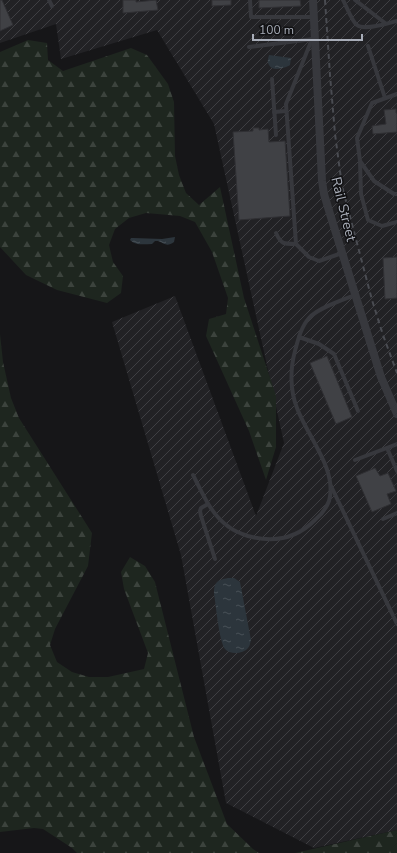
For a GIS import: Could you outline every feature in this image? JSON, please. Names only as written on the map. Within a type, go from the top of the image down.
[{"type":"street","name":"Rail Street","points":[[313,0],[322,181],[330,214],[381,377],[397,414]]},
{"type":"lane","points":[[49,0],[52,6]]},
{"type":"lane","points":[[250,0],[251,17],[314,17]]},
{"type":"lane","points":[[343,0],[357,25],[365,28],[397,21]]},
{"type":"lane","points":[[355,0],[385,24]]},
{"type":"lane","points":[[249,47],[314,39]]},
{"type":"lane","points":[[314,39],[286,104],[296,244],[309,257],[319,261],[342,253]]},
{"type":"lane","points":[[368,46],[385,98]]},
{"type":"lane","points":[[272,79],[276,135]]},
{"type":"lane","points":[[397,94],[372,103],[357,138],[360,161],[361,194],[368,220],[382,226],[397,222]]},
{"type":"lane","points":[[274,112],[286,111]]},
{"type":"lane","points":[[360,161],[374,181],[394,194],[397,194]]},
{"type":"lane","points":[[276,233],[282,243],[296,244]]},
{"type":"lane","points":[[355,295],[331,305],[310,317],[306,323],[299,338],[294,355],[291,371],[292,390],[296,407],[323,460],[331,486],[397,624]]},
{"type":"lane","points":[[299,338],[319,344],[334,354],[358,411]]},
{"type":"lane","points":[[355,460],[397,444]]},
{"type":"lane","points":[[387,448],[397,472]]},
{"type":"lane","points":[[193,475],[215,516],[229,528],[259,539],[272,540],[287,538],[302,531],[323,512],[329,501],[331,486]]},
{"type":"lane","points":[[208,504],[201,508],[201,516],[215,559]]},
{"type":"lane","points":[[383,519],[397,513]]},
{"type":"shaded area","points":[[0,0],[397,0],[397,830],[314,848],[226,803],[181,555],[112,322],[175,296],[256,516],[284,443],[214,124],[157,30],[61,59],[56,24],[0,43]]},
{"type":"green space","points":[[28,40],[47,43],[48,60],[63,71],[131,48],[147,55],[168,84],[174,102],[175,156],[179,175],[186,193],[199,205],[220,187],[244,298],[276,396],[276,447],[266,480],[249,431],[206,336],[209,319],[226,314],[228,298],[212,252],[195,222],[180,216],[146,213],[129,218],[115,229],[109,245],[113,262],[123,276],[121,293],[107,303],[57,290],[26,275],[0,247],[0,52]]},
{"type":"green space","points":[[0,334],[3,362],[11,398],[19,418],[92,533],[88,566],[55,629],[50,645],[57,662],[72,672],[89,677],[108,677],[144,669],[148,653],[124,589],[121,572],[130,557],[145,566],[155,582],[194,737],[227,824],[259,853],[77,853],[72,848],[43,829],[34,828],[0,832]]},
{"type":"green space","points":[[397,830],[397,853],[295,853]]},
{"type":"water","points":[[269,55],[291,58],[290,65],[282,68],[273,68],[268,63]]},
{"type":"water","points":[[175,237],[174,242],[168,245],[158,241],[155,241],[152,244],[138,244],[130,240],[131,238],[162,239]]},
{"type":"water","points":[[228,578],[234,578],[240,582],[251,640],[249,646],[243,652],[233,653],[227,651],[223,645],[219,631],[214,594],[215,587],[217,582]]},
{"type":"building","points":[[0,0],[2,0],[13,25],[0,31]]},
{"type":"building","points":[[123,0],[136,0],[136,2],[156,0],[158,10],[123,13]]},
{"type":"building","points":[[212,0],[231,0],[231,5],[212,6]]},
{"type":"building","points":[[259,0],[300,0],[301,6],[259,8]]},
{"type":"building","points":[[396,109],[397,132],[373,134],[372,126],[386,124],[384,110]]},
{"type":"building","points":[[253,128],[259,128],[259,130],[268,129],[269,142],[285,141],[290,216],[239,220],[233,132],[253,131]]},
{"type":"building","points":[[397,257],[397,298],[385,299],[383,258]]},
{"type":"building","points":[[327,356],[352,417],[336,424],[310,363]]},
{"type":"building","points":[[375,468],[380,476],[388,473],[396,491],[387,494],[391,504],[372,512],[356,476]]},
{"type":"railway","points":[[325,0],[335,134],[342,186],[372,300],[397,373]]}]
